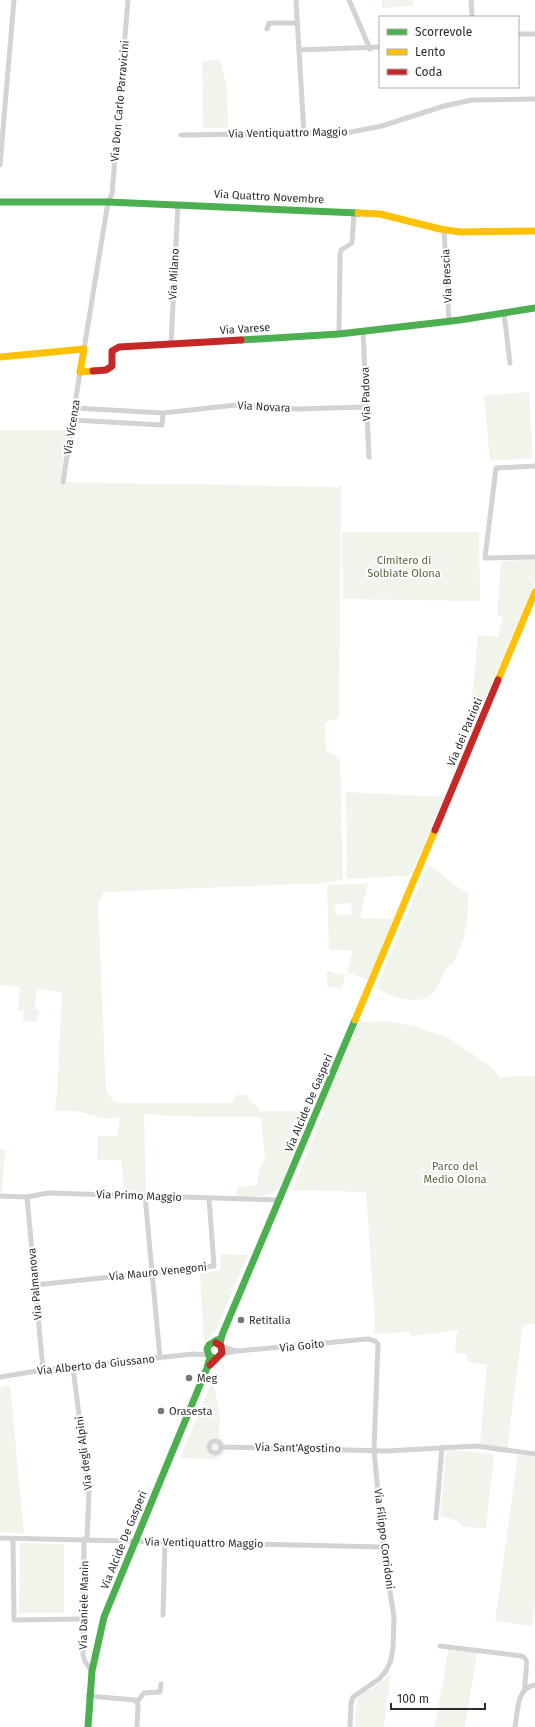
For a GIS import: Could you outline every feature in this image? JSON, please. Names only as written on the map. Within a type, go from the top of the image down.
[{"type":"street","points":[[0,165],[14,0]]},
{"type":"street","name":"Via Don Carlo Parravicini","points":[[84,349],[108,202],[112,194],[128,0]]},
{"type":"street","points":[[296,0],[304,134]]},
{"type":"street","points":[[349,0],[370,49]]},
{"type":"street","points":[[471,0],[472,16]]},
{"type":"street","points":[[267,29],[269,23],[297,23]]},
{"type":"street","points":[[519,34],[535,34]]},
{"type":"street","points":[[299,50],[379,48]]},
{"type":"street","name":"Via Ventiquattro Maggio","points":[[181,135],[354,132],[382,126],[444,106],[472,100],[535,99]]},
{"type":"street","name":"Via Quattro Novembre","points":[[0,202],[108,202],[178,204],[354,213],[390,216],[444,230],[473,234],[535,231]]},
{"type":"street","name":"Via Milano","points":[[171,344],[178,204]]},
{"type":"street","points":[[339,334],[340,254],[341,250],[352,243],[354,213]]},
{"type":"street","name":"Via Brescia","points":[[444,230],[449,321]]},
{"type":"street","name":"Via Varese","points":[[80,372],[108,370],[112,366],[112,351],[116,348],[339,334],[449,321],[535,308]]},
{"type":"street","points":[[504,313],[510,363]]},
{"type":"street","name":"Via Padova","points":[[363,331],[369,457]]},
{"type":"street","points":[[0,356],[84,349],[80,372]]},
{"type":"street","name":"Via Vicenza","points":[[63,482],[80,372]]},
{"type":"street","name":"Via Novara","points":[[75,408],[163,413],[236,405],[296,408],[366,408]]},
{"type":"street","points":[[73,420],[162,425],[163,413]]},
{"type":"street","points":[[535,466],[496,468],[485,558],[535,557]]},
{"type":"street","name":"Via dei Patrioti","points":[[414,880],[535,592]]},
{"type":"street","name":"Via Alcide De Gasperi","points":[[88,1727],[90,1669],[104,1617],[207,1368],[210,1355],[209,1345],[218,1344],[222,1335],[414,880]]},
{"type":"street","name":"Via Primo Maggio","points":[[0,1196],[27,1197],[48,1193],[278,1200]]},
{"type":"street","points":[[145,1196],[160,1358]]},
{"type":"street","name":"Via Palmanova","points":[[27,1197],[43,1370]]},
{"type":"street","name":"Via Mauro Venegoni","points":[[35,1285],[214,1266],[209,1198]]},
{"type":"street","name":"Via Goito","points":[[221,1354],[237,1351],[368,1339]]},
{"type":"street","name":"Via Filippo Corridoni","points":[[350,1727],[353,1697],[384,1674],[389,1666],[392,1657],[394,1617],[383,1547],[374,1450],[379,1347],[375,1341],[368,1339]]},
{"type":"street","points":[[210,1355],[221,1354],[222,1349],[218,1344]]},
{"type":"street","name":"Via Goito","points":[[218,1344],[237,1351]]},
{"type":"street","name":"Via Alberto da Giussano","points":[[0,1377],[43,1370],[193,1354],[210,1355]]},
{"type":"street","name":"Via degli Alpini","points":[[73,1368],[89,1493],[86,1539]]},
{"type":"street","name":"Via Sant'Agostino","points":[[221,1447],[387,1451],[476,1446],[535,1454]]},
{"type":"street","points":[[436,1518],[442,1447]]},
{"type":"street","name":"Via Ventiquattro Maggio","points":[[0,1538],[383,1547]]},
{"type":"street","points":[[13,1539],[14,1620],[84,1619]]},
{"type":"street","name":"Via Daniele Manin","points":[[86,1539],[84,1650],[85,1661],[90,1669]]},
{"type":"street","points":[[163,1615],[165,1542]]},
{"type":"street","points":[[440,1646],[524,1657],[527,1662],[524,1678],[524,1689],[520,1698],[515,1727]]},
{"type":"street","points":[[137,1727],[137,1702],[144,1693],[160,1692],[161,1684]]},
{"type":"street","points":[[524,1689],[535,1685]]},
{"type":"street","points":[[88,1696],[131,1699],[137,1702]]},
{"type":"green space","points":[[382,0],[413,0],[413,6],[382,8]]},
{"type":"green space","points":[[220,60],[227,87],[228,128],[203,128],[202,61]]},
{"type":"green space","points":[[529,392],[533,458],[490,461],[484,396]]},
{"type":"green space","points":[[0,430],[67,430],[60,482],[338,487],[341,485],[339,718],[325,722],[326,750],[340,759],[343,880],[326,883],[104,892],[98,903],[106,1091],[113,1100],[122,1104],[230,1103],[237,1095],[246,1095],[261,1111],[311,1111],[281,1185],[272,1193],[261,1196],[236,1196],[237,1187],[258,1185],[259,1171],[265,1159],[261,1117],[198,1117],[144,1114],[146,1192],[125,1192],[121,1160],[97,1160],[98,1136],[117,1136],[120,1117],[106,1119],[76,1111],[54,1111],[57,1095],[62,992],[37,989],[35,1009],[39,1010],[37,1022],[23,1021],[24,1010],[18,1010],[20,987],[0,985]]},
{"type":"green space","name":"Cimitero di Solbiate Olona","points":[[342,532],[479,532],[480,601],[343,599]]},
{"type":"green space","points":[[535,560],[535,581],[468,739],[478,635],[498,637],[503,618],[497,615],[501,561]]},
{"type":"green space","points":[[346,792],[444,797],[411,874],[407,876],[347,879]]},
{"type":"green space","points":[[428,865],[437,870],[453,884],[468,894],[466,928],[462,944],[455,959],[445,971],[432,994],[420,1000],[407,1000],[388,994],[376,988]]},
{"type":"green space","points":[[368,883],[360,918],[393,919],[368,980],[347,972],[353,951],[329,949],[327,885]],"holes":[[[351,903],[352,914],[336,915],[335,904]]]},
{"type":"green space","points":[[327,971],[345,975],[342,989],[327,986]]},
{"type":"green space","name":"Parco del Medio Olona","points":[[387,1021],[413,1026],[447,1037],[490,1066],[499,1077],[535,1076],[535,1324],[523,1325],[507,1449],[480,1444],[487,1365],[467,1361],[467,1354],[455,1353],[457,1330],[411,1336],[410,1332],[374,1334],[375,1321],[366,1192],[292,1190],[325,1110],[320,1110],[359,1022]]},
{"type":"green space","points":[[0,1149],[5,1149],[2,1193],[0,1193]]},
{"type":"green space","points":[[221,1254],[248,1255],[216,1330],[204,1344],[200,1273],[220,1270]]},
{"type":"green space","points":[[213,1379],[220,1416],[219,1437],[224,1442],[225,1453],[219,1457],[219,1459],[180,1458]]},
{"type":"green space","points":[[10,1385],[24,1533],[0,1532],[0,1387]]},
{"type":"green space","points":[[446,1450],[494,1454],[486,1528],[463,1527],[458,1521],[440,1516]]},
{"type":"green space","points":[[518,1455],[535,1457],[535,1603],[532,1626],[495,1621]]},
{"type":"green space","points":[[20,1543],[64,1544],[64,1613],[19,1613]]},
{"type":"green space","points":[[448,1650],[477,1653],[465,1727],[435,1727]]},
{"type":"green space","points":[[391,1674],[384,1727],[355,1727],[357,1698],[362,1693],[373,1688]]},
{"type":"traffic: fast","points":[[0,202],[108,202],[358,213]]},
{"type":"traffic: fast","points":[[241,340],[339,334],[460,320],[535,308]]},
{"type":"traffic: fast","points":[[220,1344],[222,1335],[355,1020]]},
{"type":"traffic: fast","points":[[214,1358],[209,1356],[207,1349],[209,1345],[217,1340]]},
{"type":"traffic: fast","points":[[88,1727],[92,1671],[104,1617],[207,1368],[210,1357]]},
{"type":"traffic: slow","points":[[358,213],[380,214],[440,229],[460,232],[535,231]]},
{"type":"traffic: slow","points":[[0,357],[84,349],[80,372],[93,371]]},
{"type":"traffic: slow","points":[[498,680],[535,592]]},
{"type":"traffic: slow","points":[[355,1020],[435,830]]},
{"type":"traffic: jam","points":[[93,371],[106,370],[112,366],[112,351],[119,347],[241,340]]},
{"type":"traffic: jam","points":[[435,830],[498,680]]},
{"type":"traffic: jam","points":[[210,1365],[222,1353],[221,1346],[216,1343]]},
{"type":"place","name":"Retitalia","points":[[241,1320]]},
{"type":"place","name":"Meg","points":[[189,1378]]},
{"type":"place","name":"Orasesta","points":[[161,1411]]}]
